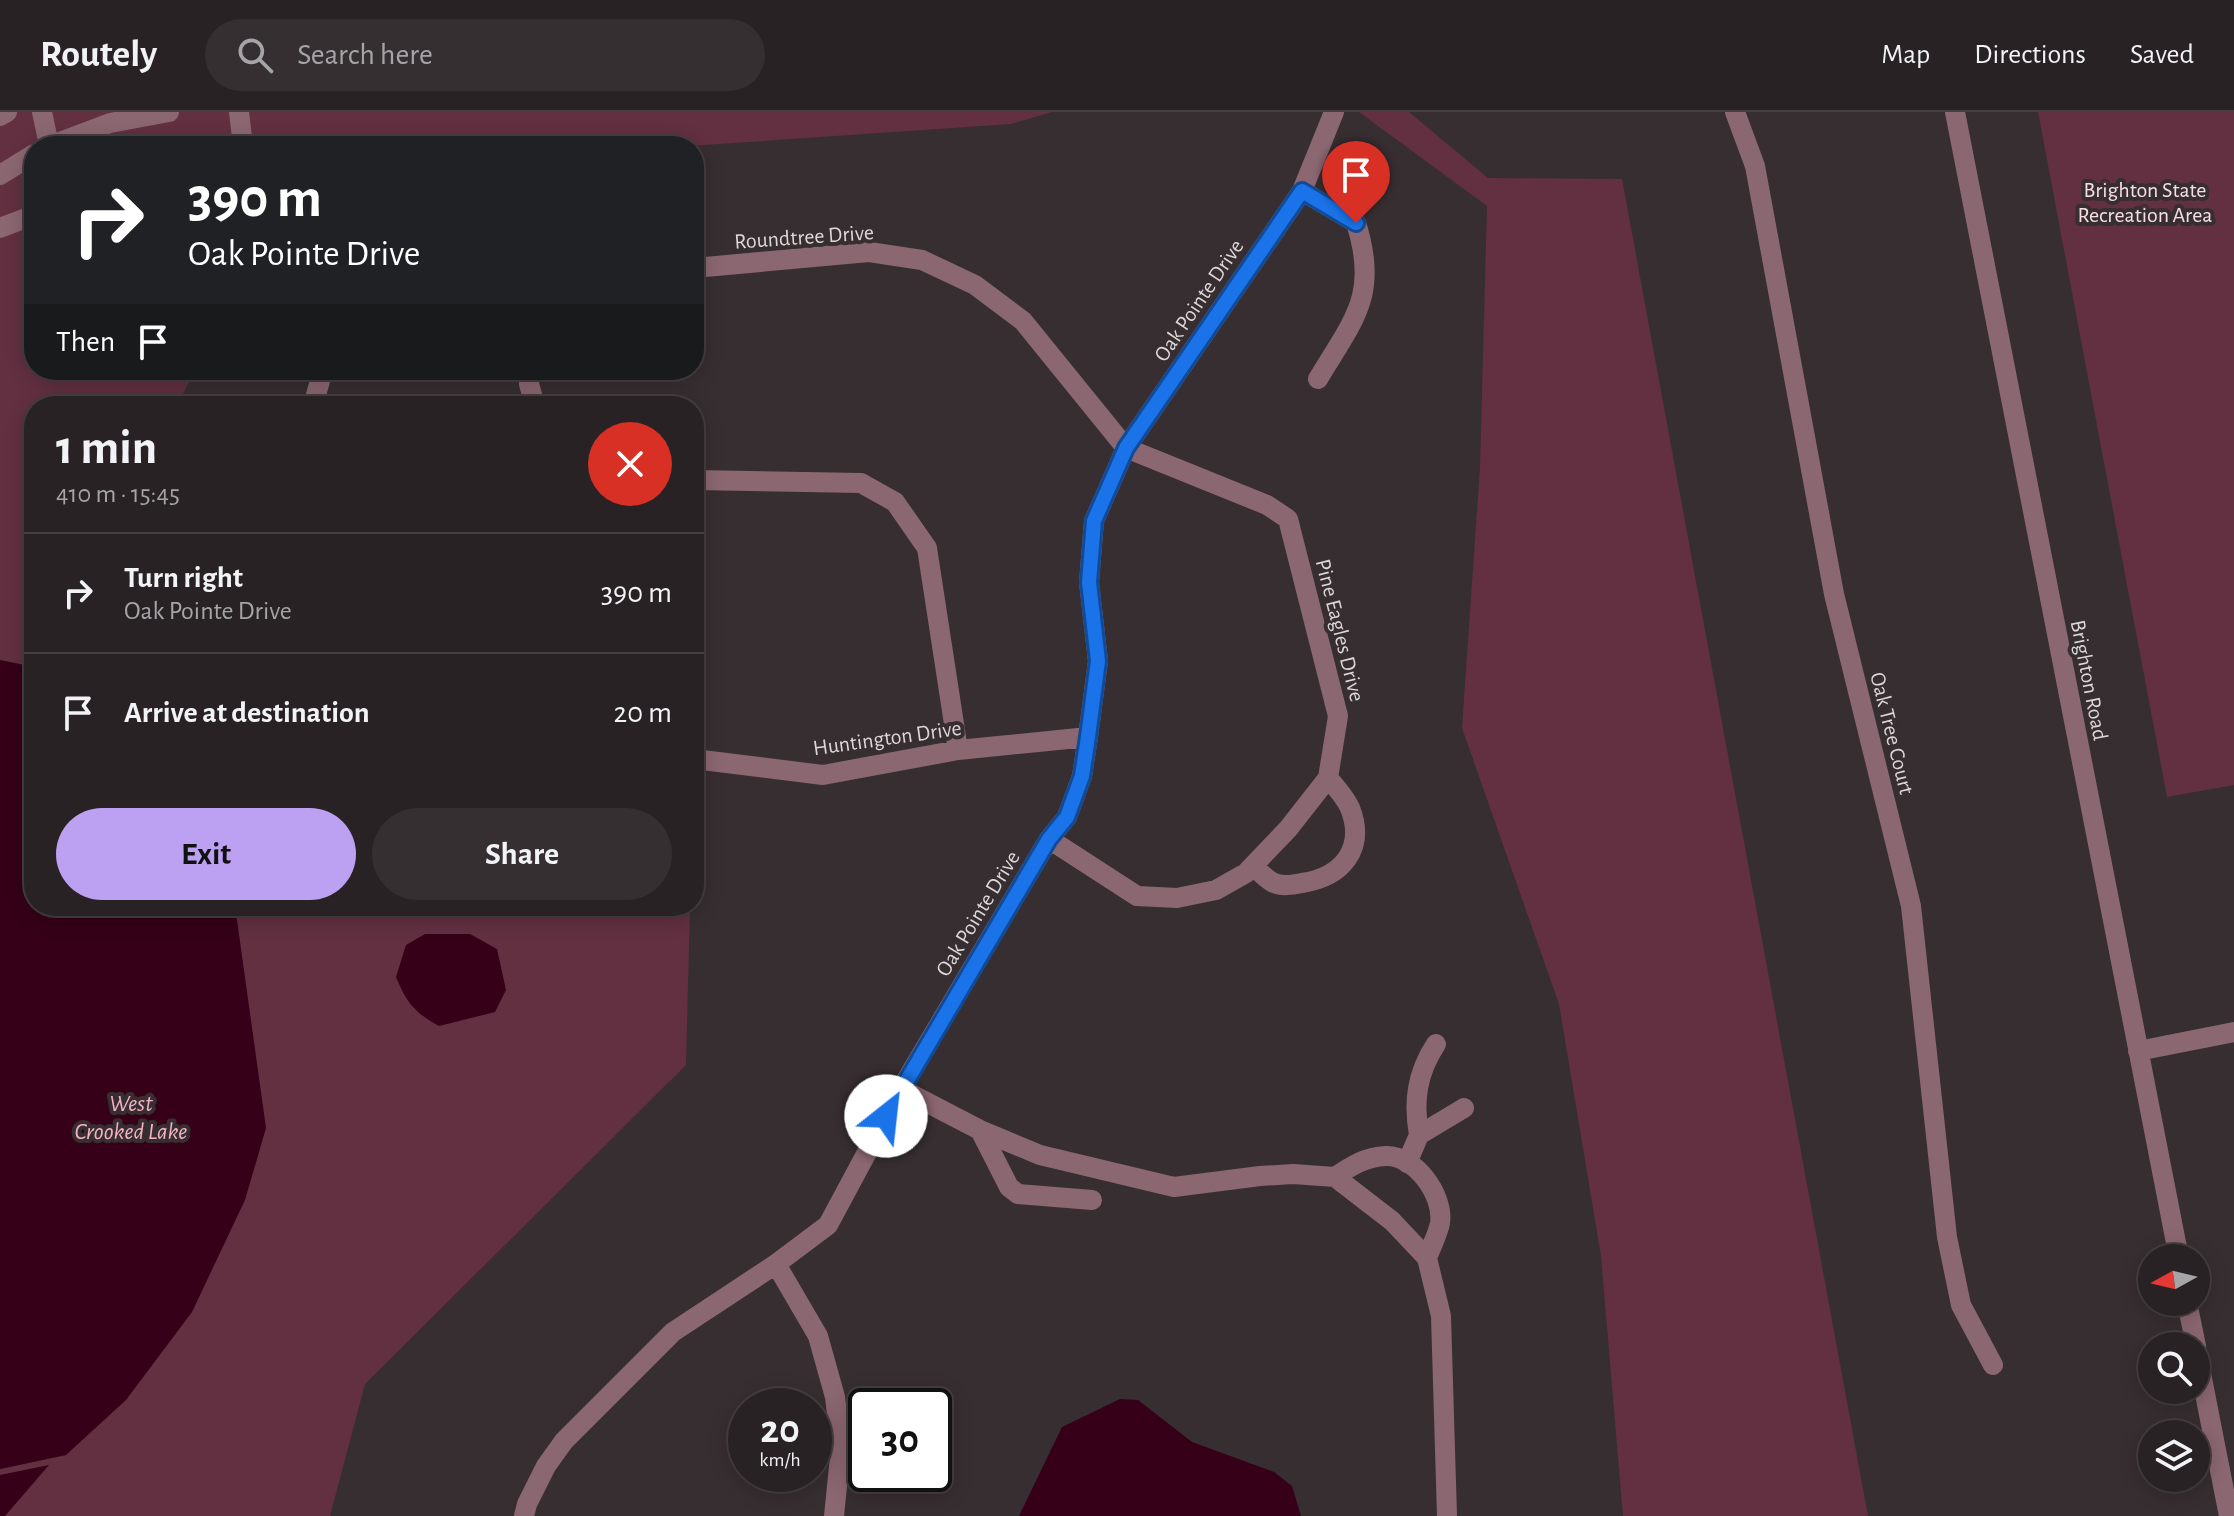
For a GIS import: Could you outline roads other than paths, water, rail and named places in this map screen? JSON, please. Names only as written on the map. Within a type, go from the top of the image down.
[{"type":"street","points":[[0,116],[7,112]]},
{"type":"street","points":[[42,112],[44,136]]},
{"type":"street","points":[[76,136],[110,123],[169,112]]},
{"type":"street","points":[[241,129],[252,112]]},
{"type":"street","name":"Oak Pointe Drive","points":[[524,1516],[546,1466],[564,1441],[673,1332],[776,1264],[828,1225],[901,1089],[1049,839],[1067,817],[1082,776],[1098,661],[1089,582],[1094,521],[1126,448],[1302,191],[1334,112]]},
{"type":"street","name":"Oak Tree Court","points":[[1735,112],[1755,166],[1834,594],[1911,906],[1947,1237],[1961,1305],[1993,1365]]},
{"type":"street","name":"Brighton Road","points":[[1955,112],[2176,1244]]},
{"type":"street","points":[[0,175],[24,161]]},
{"type":"street","points":[[1302,191],[1356,223],[1367,279],[1360,308],[1318,379]]},
{"type":"street","points":[[0,228],[24,219]]},
{"type":"street","name":"Roundtree Drive","points":[[704,267],[869,252],[922,260],[975,285],[1023,321],[1126,448]]},
{"type":"street","name":"Pine Eagles Drive","points":[[1049,839],[1137,896],[1177,898],[1216,890],[1253,866],[1288,829],[1328,778],[1338,716],[1288,519],[1267,505],[1126,448]]},
{"type":"street","points":[[704,480],[861,483],[895,502],[927,548],[958,750]]},
{"type":"street","name":"Huntington Drive","points":[[704,760],[823,775],[958,750],[1088,737]]},
{"type":"street","points":[[1253,866],[1274,883],[1289,886],[1331,874],[1347,860],[1353,849],[1355,831],[1350,809],[1328,778]]},
{"type":"street","points":[[2138,1051],[2234,1032]]},
{"type":"street","points":[[1407,1163],[1419,1135],[1417,1089],[1421,1071],[1436,1044]]},
{"type":"street","points":[[901,1089],[980,1130],[1040,1155],[1174,1187],[1260,1176],[1293,1174],[1335,1177],[1392,1221],[1427,1258],[1441,1316],[1447,1516]]},
{"type":"street","points":[[1419,1135],[1464,1108]]},
{"type":"street","points":[[980,1130],[1009,1187],[1018,1194],[1092,1200]]},
{"type":"street","points":[[1335,1177],[1358,1161],[1390,1156],[1419,1169],[1434,1190],[1440,1221],[1427,1258]]},
{"type":"street","points":[[776,1264],[818,1336],[835,1397],[841,1447],[834,1516]]},
{"type":"street","points":[[2208,1404],[2229,1498],[2229,1516]]},
{"type":"water","name":"West Crooked Lake","points":[[0,660],[24,665],[24,916],[236,916],[266,1128],[245,1200],[192,1312],[126,1400],[66,1455],[0,1469]]},
{"type":"water","points":[[425,934],[470,934],[497,949],[506,990],[495,1012],[439,1026],[412,1006],[396,977],[406,945]]},
{"type":"water","points":[[1120,1399],[1138,1400],[1192,1442],[1274,1472],[1292,1486],[1301,1516],[1019,1516],[1062,1427]]},
{"type":"water","points":[[49,1465],[5,1516],[0,1516],[0,1475]]},
{"type":"park label","name":"Brighton State Recreation Area","points":[[2145,202]]}]
